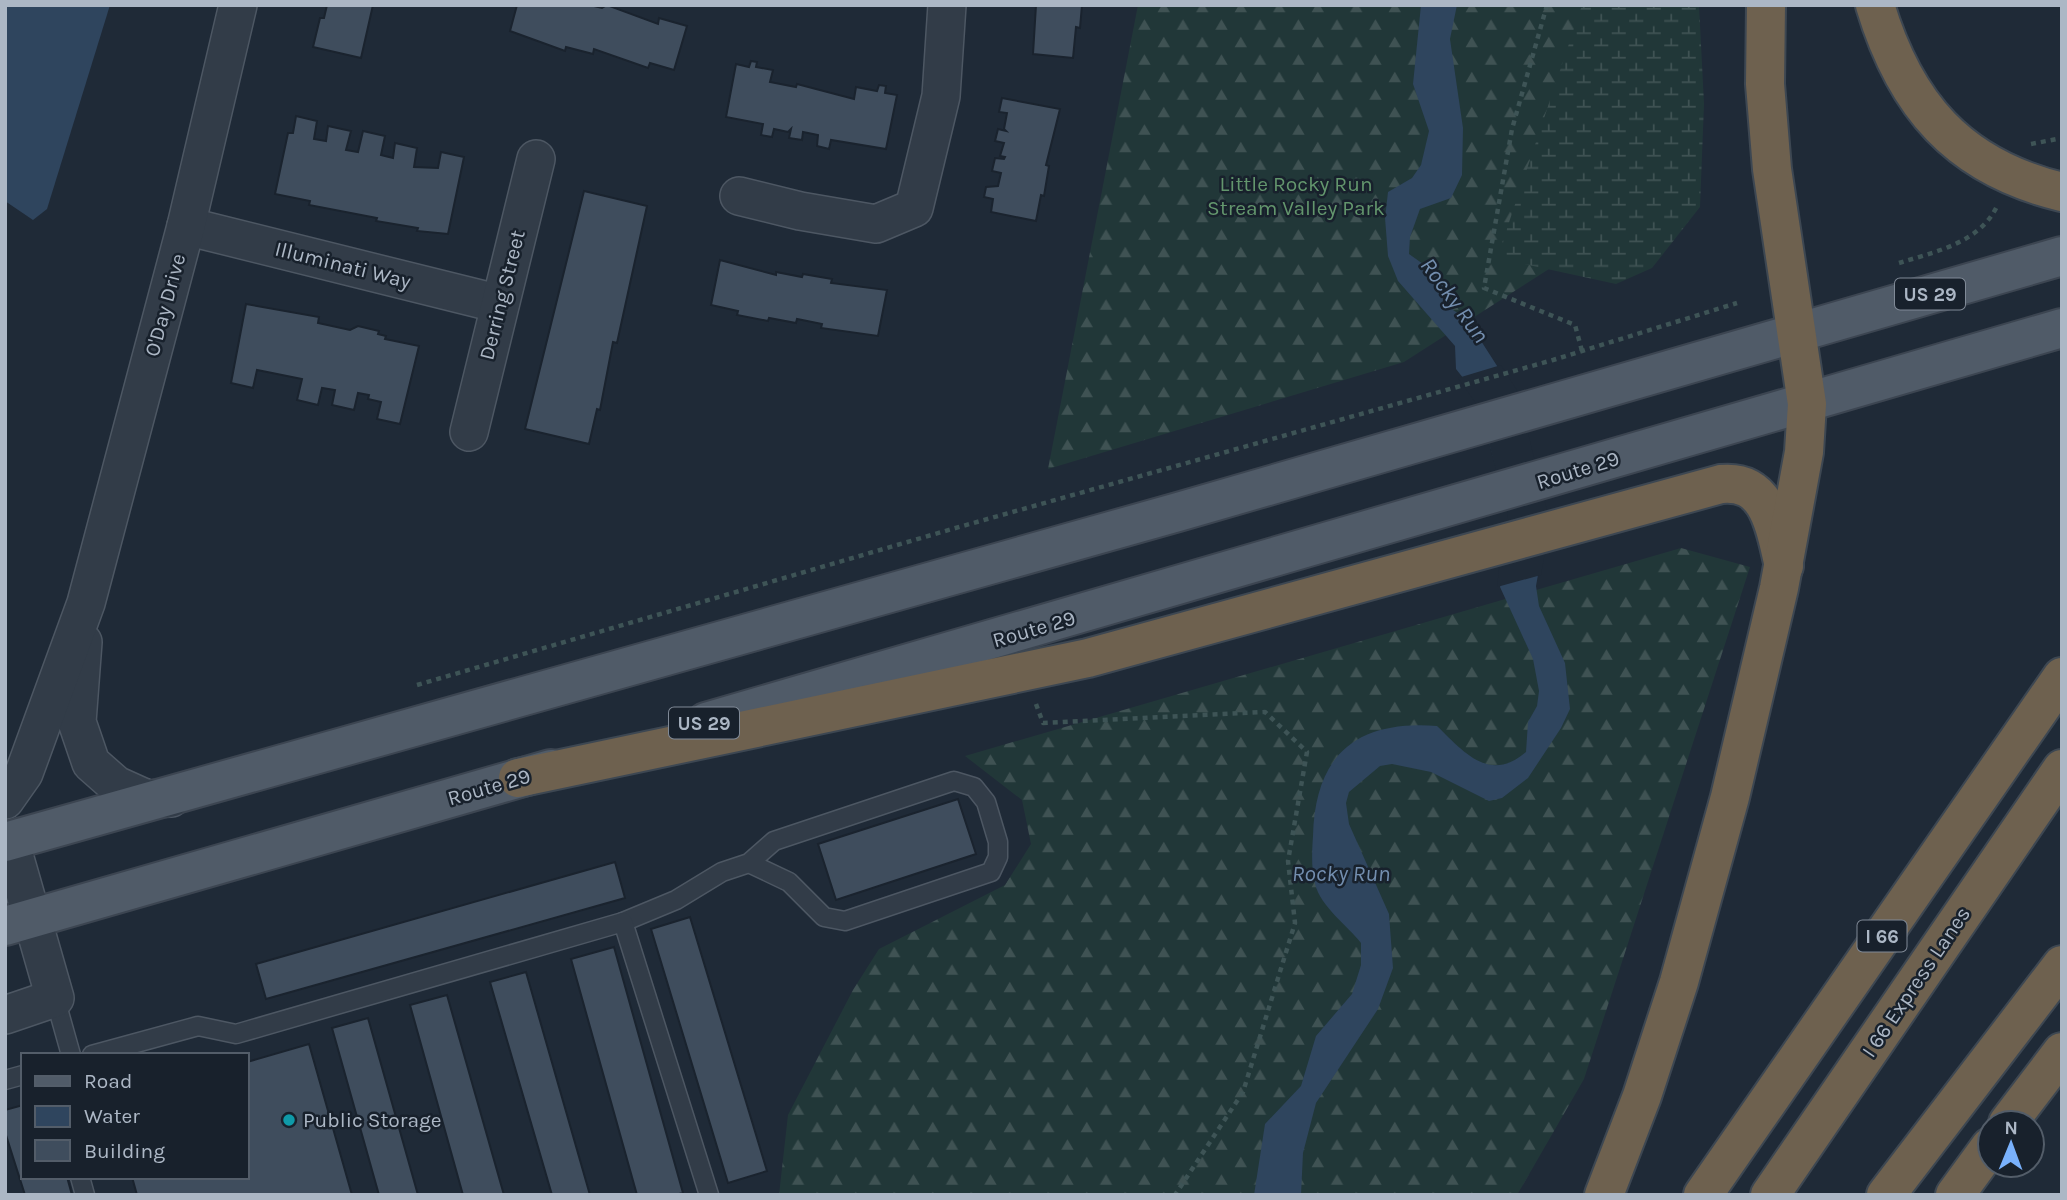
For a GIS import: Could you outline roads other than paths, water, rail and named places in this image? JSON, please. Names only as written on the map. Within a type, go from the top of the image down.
[{"type":"highway","points":[[1604,1195],[1642,1096],[1679,982],[1730,797],[1784,566],[1804,452],[1807,404],[1772,169],[1765,84],[1766,5]]},
{"type":"highway","points":[[1875,5],[1888,47],[1906,84],[1934,121],[1982,162],[2062,192]]},
{"type":"highway","points":[[519,778],[1088,658],[1721,484],[1742,485],[1753,490],[1767,506],[1784,566]]},
{"type":"highway","name":"I 66","points":[[1703,1195],[2062,677]]},
{"type":"highway","name":"I 66 Express Lanes","points":[[1770,1195],[2062,769]]},
{"type":"highway","points":[[1886,1195],[2062,965]]},
{"type":"highway","points":[[2018,1109],[2062,1052]]},
{"type":"highway","points":[[2020,1109],[2062,1075]]},
{"type":"highway","points":[[1955,1195],[1976,1166]]},
{"type":"main road","name":"US 29","points":[[8,841],[171,798],[1178,512],[1567,397],[2062,256]]},
{"type":"main road","name":"Route 29","points":[[19,922],[1376,530],[2062,328]]},
{"type":"street","name":"O'Day Drive","points":[[5,800],[24,774],[86,603],[186,226],[238,5]]},
{"type":"street","points":[[739,196],[800,211],[876,224],[914,208],[941,96],[947,5]]},
{"type":"street","name":"Derring Street","points":[[469,432],[536,159]]},
{"type":"street","name":"Illuminati Way","points":[[186,226],[500,304]]},
{"type":"street","name":"O'Day Drive","points":[[86,603],[77,722],[91,762],[116,785],[126,790],[147,799],[171,798]]},
{"type":"street","points":[[5,1014],[55,998],[19,922],[8,841]]},
{"type":"lane","points":[[99,1053],[198,1026],[236,1034],[623,922],[676,900],[722,872],[748,863],[774,841],[954,781],[974,787],[986,802],[998,842],[998,857],[991,872],[845,921],[824,917],[789,882],[748,863]]},
{"type":"lane","points":[[623,922],[709,1195]]},
{"type":"lane","points":[[55,998],[70,1053]]},
{"type":"water","points":[[5,5],[110,5],[47,209],[33,220],[5,201]]},
{"type":"water","name":"Rocky Run","points":[[1421,5],[1457,5],[1450,39],[1463,128],[1462,175],[1451,198],[1420,209],[1410,237],[1409,254],[1440,276],[1453,310],[1467,319],[1515,394],[1547,524],[1536,586],[1539,606],[1565,663],[1570,709],[1561,728],[1528,778],[1502,798],[1489,801],[1431,772],[1392,764],[1380,766],[1349,792],[1346,803],[1349,824],[1389,914],[1393,968],[1378,1009],[1316,1103],[1303,1153],[1301,1195],[1254,1195],[1265,1124],[1301,1086],[1316,1036],[1352,994],[1361,965],[1361,943],[1323,900],[1315,884],[1312,866],[1316,808],[1322,784],[1332,764],[1345,748],[1384,729],[1437,726],[1467,754],[1488,764],[1500,765],[1513,761],[1526,752],[1528,722],[1537,706],[1539,691],[1533,659],[1500,587],[1513,527],[1475,393],[1456,369],[1455,346],[1398,281],[1388,256],[1385,218],[1388,192],[1412,178],[1421,165],[1429,131],[1413,84]]},
{"type":"place","name":"Public Storage","points":[[289,1120]]},
{"type":"park label","name":"Little Rocky Run Stream Valley Park","points":[[1296,196]]}]
